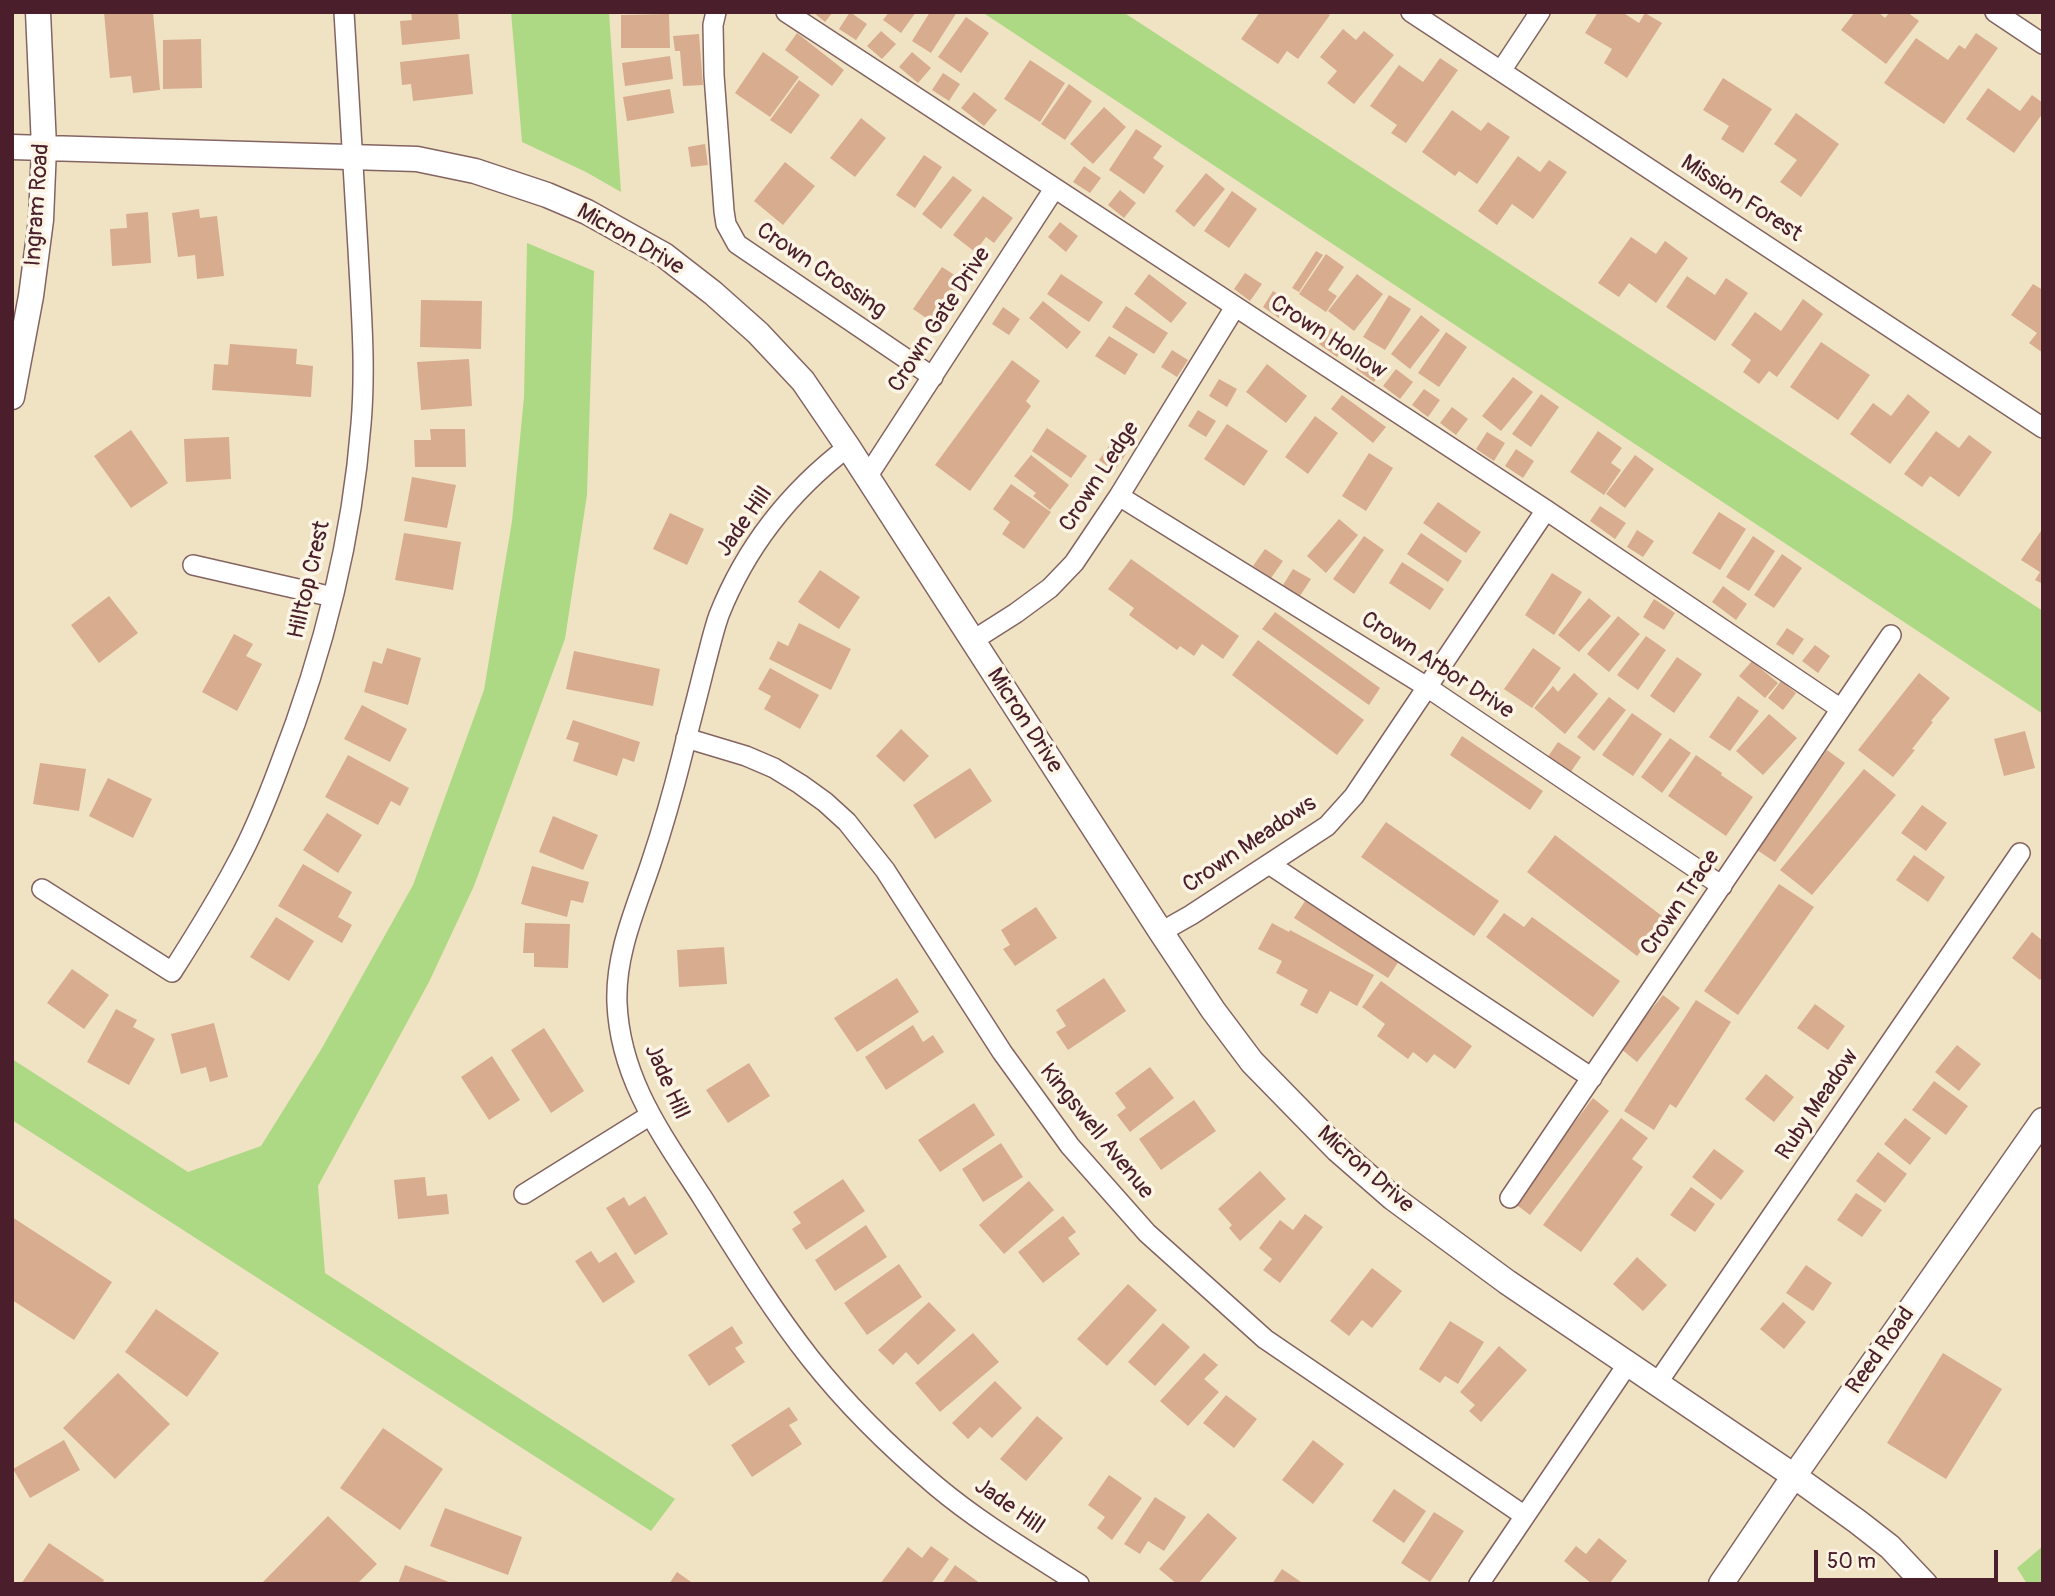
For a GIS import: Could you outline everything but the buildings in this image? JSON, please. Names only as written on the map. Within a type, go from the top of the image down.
[{"type":"street","name":"Ingram Road","points":[[12,397],[31,296],[41,220],[44,147],[38,12]]},
{"type":"street","name":"Hilltop Crest","points":[[42,889],[172,972],[228,881],[264,805],[290,739],[313,670],[332,597],[349,519],[361,423],[362,329],[344,12]]},
{"type":"street","name":"Crown Crossing","points":[[716,12],[713,25],[714,75],[724,211],[726,224],[737,244],[933,377]]},
{"type":"street","name":"Crown Hollow","points":[[786,12],[1546,510],[1841,709]]},
{"type":"street","name":"Mission Forest","points":[[1411,12],[2043,428]]},
{"type":"street","points":[[1501,71],[1540,12]]},
{"type":"street","points":[[1995,12],[2043,44]]},
{"type":"street","name":"Micron Drive","points":[[12,147],[417,159],[475,170],[547,195],[587,212],[664,255],[758,333],[803,381],[1161,932],[1213,1010],[1252,1062],[1338,1150],[1393,1198],[1450,1242],[1627,1365],[1794,1476],[1890,1547],[1925,1584]]},
{"type":"street","name":"Crown Gate Drive","points":[[867,477],[1054,189]]},
{"type":"street","name":"Crown Ledge","points":[[972,641],[1050,588],[1074,563],[1119,496],[1235,307]]},
{"type":"street","name":"Jade Hill","points":[[848,447],[824,465],[772,520],[750,551],[732,584],[718,619],[667,817],[620,956],[617,1003],[624,1049],[630,1071],[649,1115],[765,1296],[811,1359],[871,1426],[938,1487],[996,1530],[1079,1584]]},
{"type":"street","name":"Crown Arbor Drive","points":[[1119,496],[1427,687],[1723,886]]},
{"type":"street","name":"Crown Meadows","points":[[1161,932],[1327,826],[1354,796],[1546,510]]},
{"type":"street","points":[[193,565],[332,597]]},
{"type":"street","name":"Crown Trace","points":[[1510,1198],[1891,635]]},
{"type":"street","name":"Kingswell Avenue","points":[[686,738],[746,756],[774,768],[817,796],[847,822],[885,870],[1002,1052],[1070,1146],[1147,1233],[1265,1339],[1525,1516]]},
{"type":"street","name":"Ruby Meadow","points":[[1656,1384],[2020,853]]},
{"type":"street","points":[[1269,864],[1592,1078]]},
{"type":"street","points":[[524,1194],[649,1115]]},
{"type":"street","name":"Reed Road","points":[[1721,1584],[2043,1120]]},
{"type":"street","points":[[1479,1584],[1627,1365]]},
{"type":"green space","points":[[511,12],[609,12],[621,192],[522,142]]},
{"type":"green space","points":[[982,12],[1123,12],[2043,611],[2043,714]]},
{"type":"green space","points":[[527,243],[594,271],[587,495],[565,639],[474,886],[429,982],[318,1186],[325,1273],[675,1499],[651,1531],[12,1120],[12,1059],[188,1172],[261,1146],[322,1048],[413,885],[484,690],[512,521],[524,397]]},
{"type":"green space","points":[[2043,1546],[2043,1584],[2027,1584],[2017,1568]]}]
